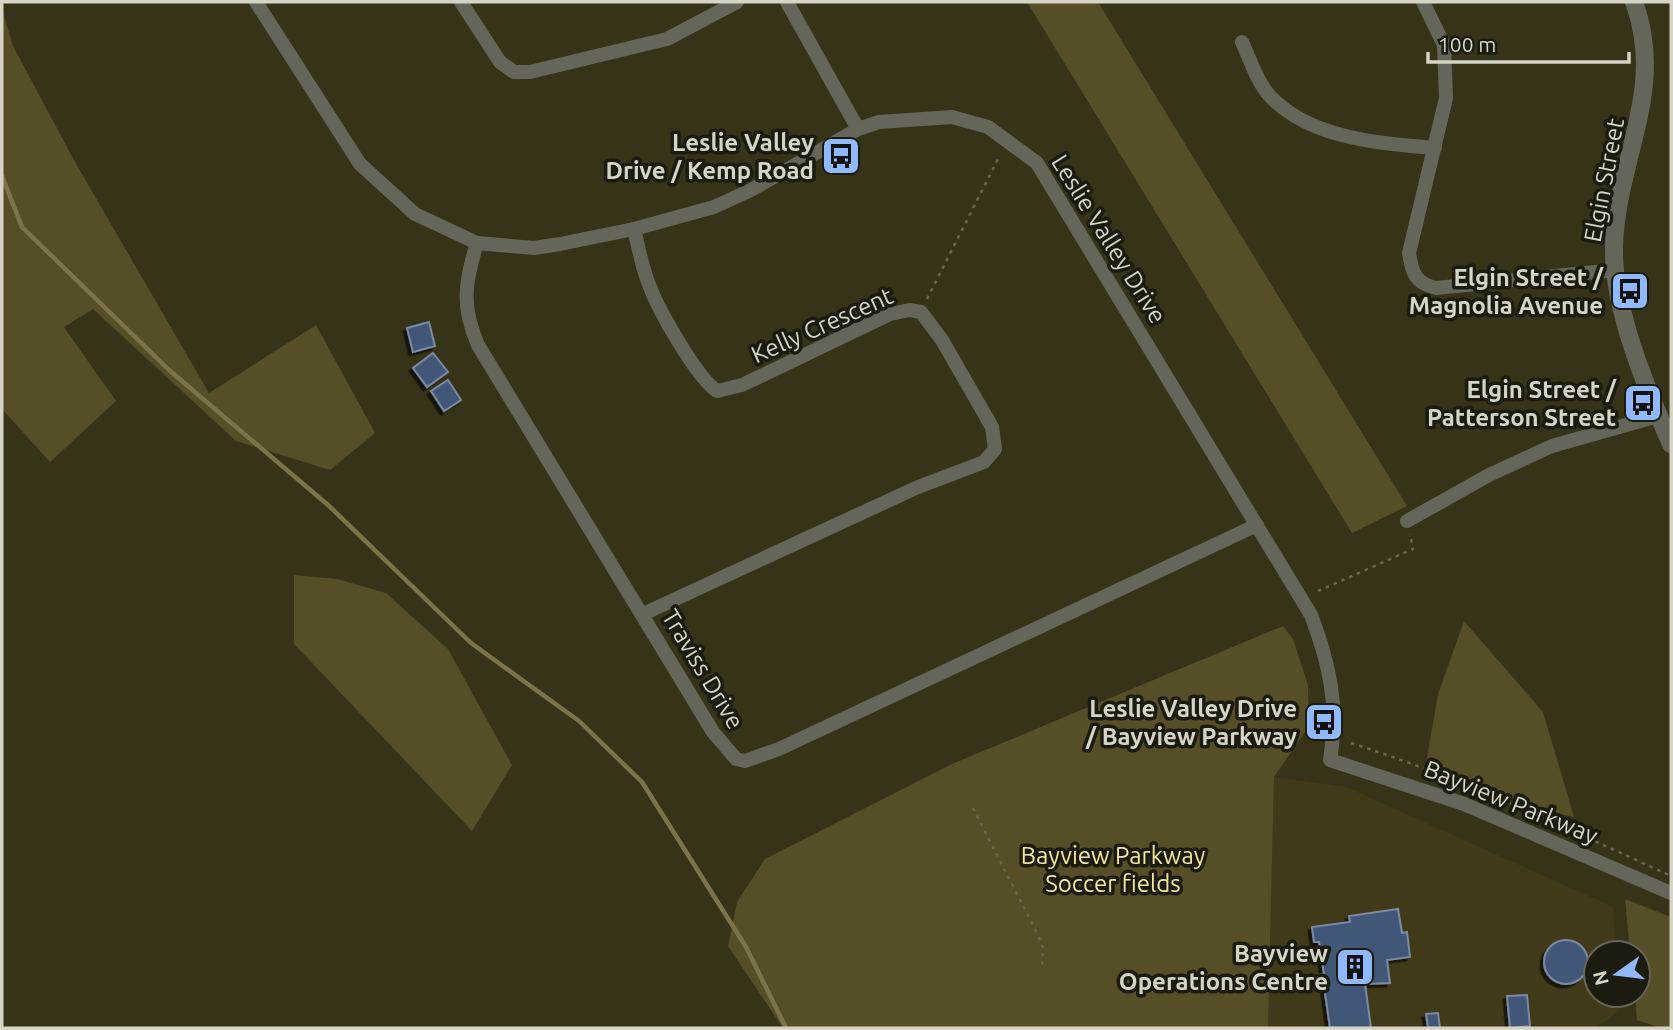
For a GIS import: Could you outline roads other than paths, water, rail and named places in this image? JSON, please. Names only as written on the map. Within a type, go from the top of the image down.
[{"type":"street","name":"Leslie Valley Drive","points":[[256,2],[371,176],[415,214],[477,243],[534,248],[634,229],[714,207],[751,190],[858,129],[879,122],[952,117],[988,127],[1037,163],[1311,615],[1326,654],[1335,714],[1330,760]]},
{"type":"street","points":[[461,2],[500,62],[514,72],[530,72],[667,39],[737,2]]},
{"type":"street","points":[[787,2],[858,129]]},
{"type":"street","points":[[1423,2],[1444,46],[1446,98],[1409,253],[1411,271],[1423,285],[1436,288],[1615,270]]},
{"type":"street","name":"Elgin Street","points":[[1634,2],[1647,61],[1644,100],[1621,198],[1614,247],[1615,270],[1633,348],[1665,415],[1671,444]]},
{"type":"street","points":[[1242,43],[1268,94],[1298,120],[1324,131],[1435,148]]},
{"type":"street","name":"Kelly Crescent","points":[[634,229],[650,289],[689,361],[704,382],[717,391],[742,385],[890,314],[910,310],[921,312],[942,340],[992,427],[995,449],[991,456],[643,614]]},
{"type":"street","name":"Traviss Drive","points":[[477,243],[467,280],[465,307],[478,345],[721,744],[736,759],[745,761],[791,744],[1257,525]]},
{"type":"street","points":[[1407,521],[1489,475],[1552,446],[1665,415]]},
{"type":"street","name":"Bayview Parkway","points":[[1330,760],[1464,804],[1671,893]]},
{"type":"waterway","points":[[2,176],[22,227],[169,370],[328,505],[471,643],[579,721],[642,782],[746,947],[786,1028]]},
{"type":"place","name":"Leslie Valley Drive / Kemp Road","points":[[841,156]]},
{"type":"place","name":"Elgin Street / Magnolia Avenue","points":[[1630,291]]},
{"type":"place","name":"Elgin Street / Patterson Street","points":[[1643,403]]},
{"type":"place","name":"Leslie Valley Drive / Bayview Parkway","points":[[1324,722]]},
{"type":"place","name":"Bayview Operations Centre","points":[[1355,967]]},
{"type":"park label","name":"Bayview Parkway Soccer fields","points":[[1113,869]]}]
